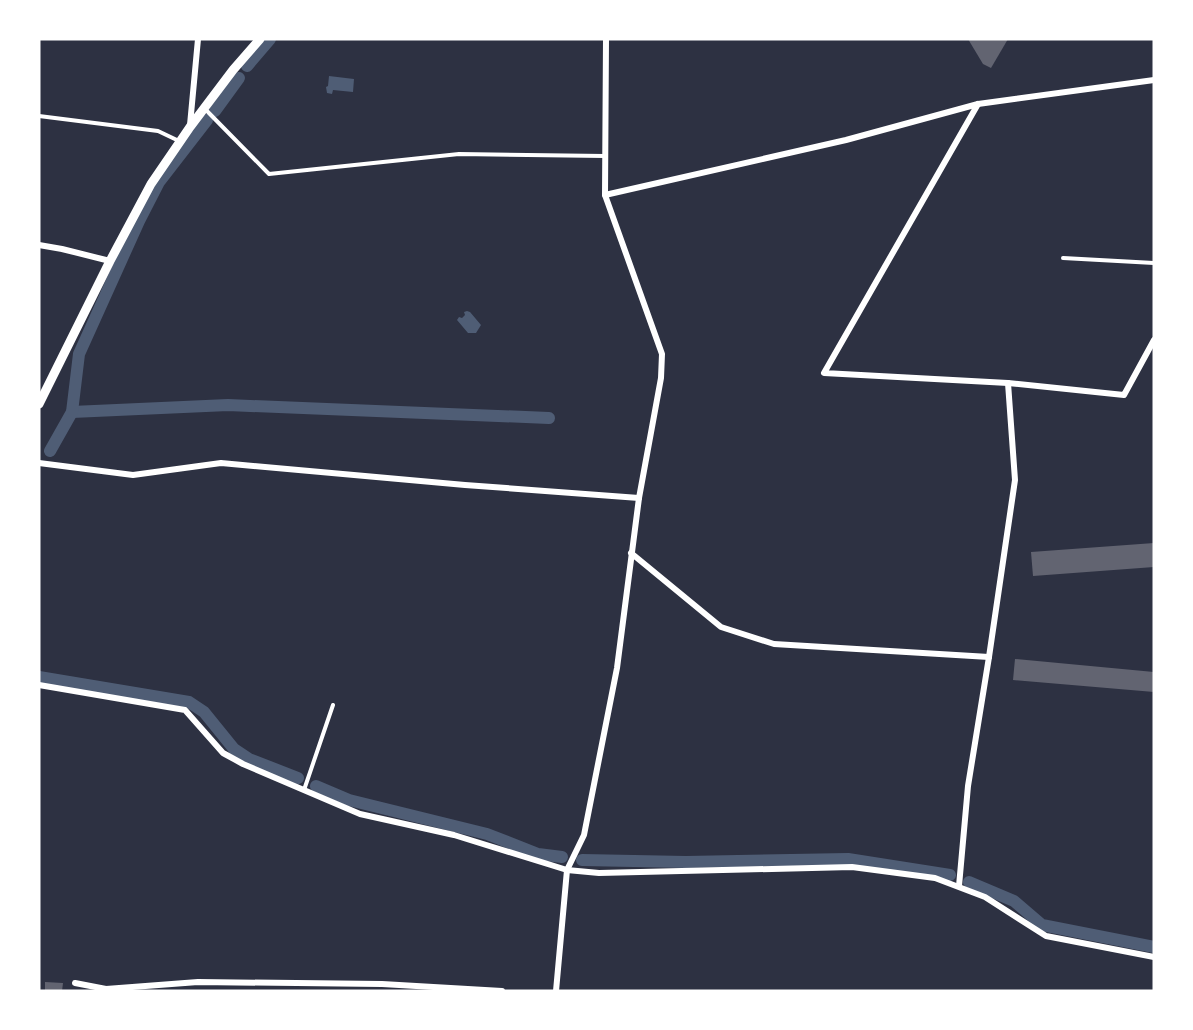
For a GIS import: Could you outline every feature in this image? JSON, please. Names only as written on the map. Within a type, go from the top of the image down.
[{"type":"street","points":[[190,127],[198,39]]},
{"type":"street","points":[[39,404],[151,184],[190,127],[260,39]]},
{"type":"street","points":[[556,991],[567,870],[584,835],[617,668],[639,498],[661,378],[662,354],[605,195],[606,39]]},
{"type":"street","points":[[605,195],[846,141],[978,104],[1154,80]]},
{"type":"street","points":[[978,104],[824,373],[1008,383],[1124,395],[1154,340]]},
{"type":"street","points":[[39,245],[110,261]]},
{"type":"street","points":[[959,886],[968,786],[1015,480],[1008,383]]},
{"type":"street","points":[[39,463],[134,475],[221,462],[465,485],[639,498]]},
{"type":"street","points":[[631,553],[721,627],[774,644],[989,657]]},
{"type":"street","points":[[39,685],[185,710],[223,753],[243,764],[360,814],[454,835],[567,870],[599,873],[852,867],[935,878],[985,897],[1046,936],[1154,957]]},
{"type":"street","points":[[75,983],[106,989],[198,982],[382,984],[502,991]]},
{"type":"lane","points":[[204,109],[270,174],[459,154],[605,156]]},
{"type":"lane","points":[[39,116],[158,132],[181,142]]},
{"type":"lane","points":[[1063,258],[1154,263]]},
{"type":"lane","points":[[304,790],[333,705]]},
{"type":"water","points":[[329,76],[354,79],[353,92],[333,90],[332,94],[327,93]]},
{"type":"water","points":[[467,311],[481,325],[476,333],[468,333],[457,320],[459,317],[462,318],[465,315],[464,312]]},
{"type":"building","points":[[968,39],[1008,39],[991,68],[983,64]]},
{"type":"building","points":[[1154,543],[1154,567],[1033,576],[1031,552]]},
{"type":"building","points":[[1015,659],[1154,672],[1154,692],[1013,680]]},
{"type":"building","points":[[45,982],[63,983],[62,991],[45,991]]},
{"type":"waterway","points":[[247,66],[270,39]]},
{"type":"waterway","points":[[215,111],[239,78]]},
{"type":"waterway","points":[[50,451],[72,412],[79,354],[139,221],[159,182],[207,120]]},
{"type":"waterway","points":[[72,412],[228,405],[549,418]]},
{"type":"waterway","points":[[39,677],[189,702],[204,712],[234,749],[249,759],[298,778]]},
{"type":"waterway","points":[[316,786],[349,800],[487,834],[538,854],[562,857]]},
{"type":"waterway","points":[[582,860],[686,862],[848,859],[950,875]]},
{"type":"waterway","points":[[969,882],[1014,901],[1042,925],[1154,947]]}]
